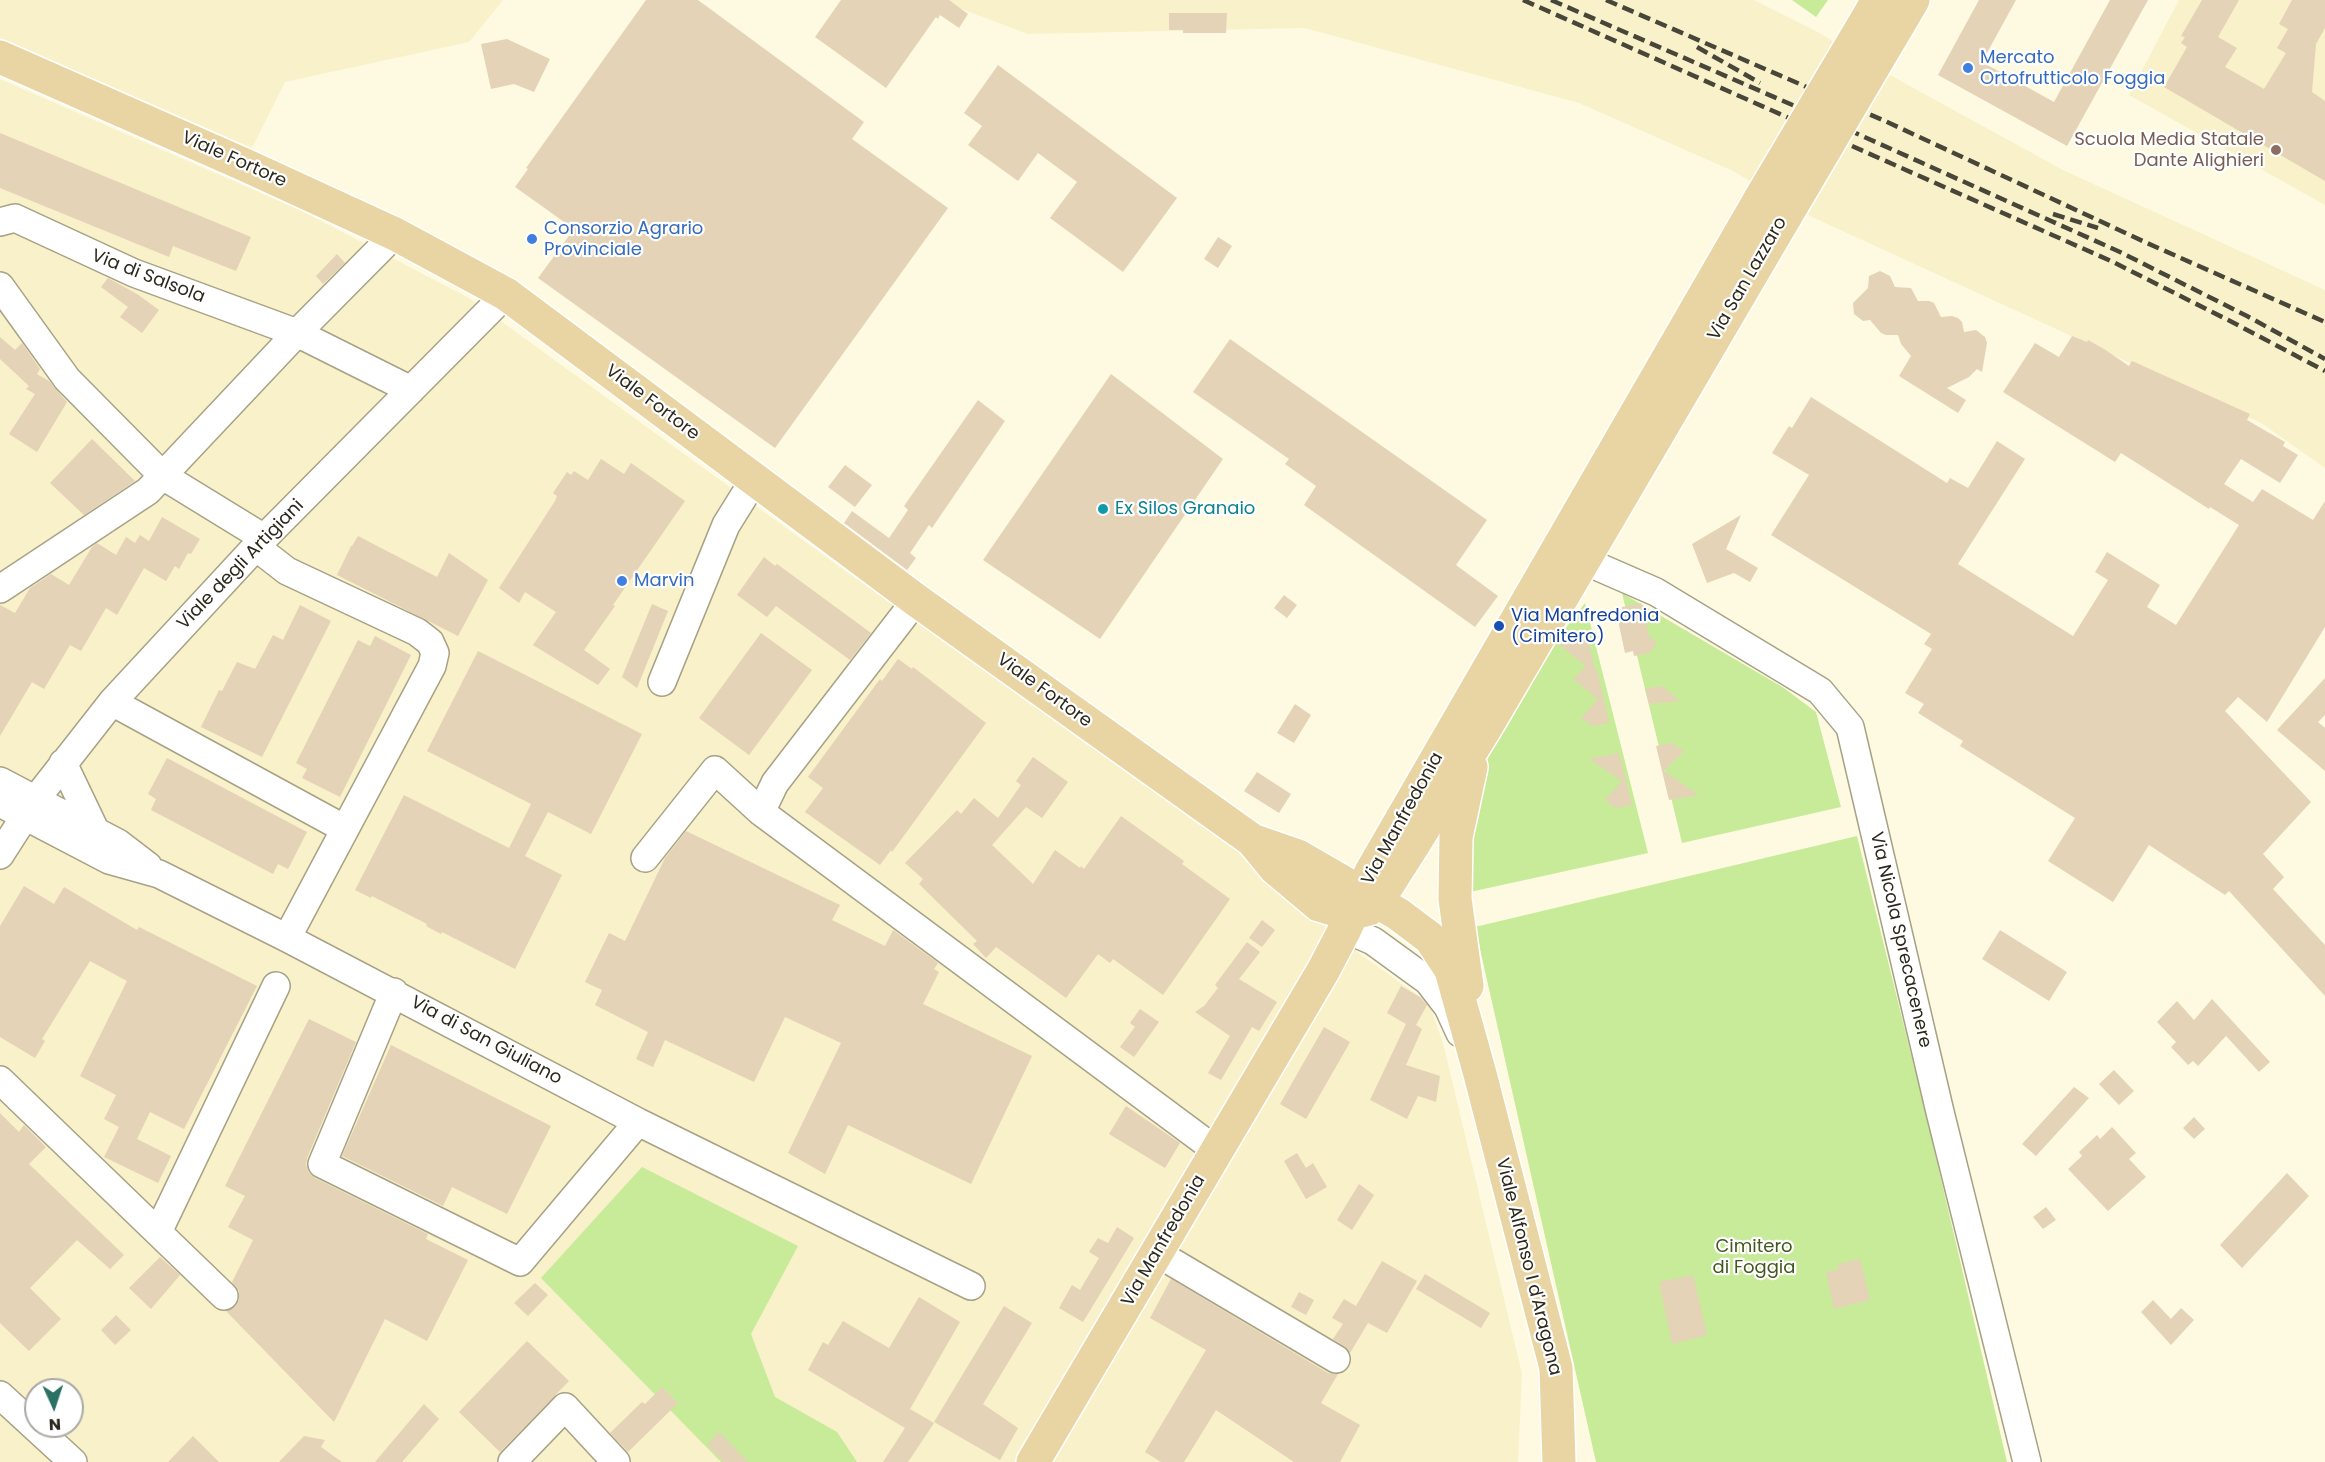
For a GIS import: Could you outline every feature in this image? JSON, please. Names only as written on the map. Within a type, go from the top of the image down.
[{"type":"main road","name":"Via San Lazzaro","points":[[1571,552],[1773,207],[1877,21],[1913,0]]},
{"type":"main road","name":"Viale Fortore","points":[[2,59],[245,165],[395,234],[506,294],[916,600],[1252,840],[1275,868],[1319,905],[1359,909]]},
{"type":"main road","name":"Via Manfredonia","points":[[1033,1462],[1359,909],[1486,727],[1571,552]]},
{"type":"main road","name":"Via Manfredonia","points":[[1359,909],[1371,872],[1571,552]]},
{"type":"main road","name":"Viale Alfonso I d'Aragona","points":[[1480,1074],[1455,899],[1456,837],[1470,772],[1486,727]]},
{"type":"main road","name":"Viale Fortore","points":[[1252,840],[1298,856],[1359,909]]},
{"type":"main road","points":[[1319,905],[1328,929],[1323,971]]},
{"type":"main road","name":"Viale Alfonso I d'Aragona","points":[[1359,909],[1398,914],[1430,938],[1451,970],[1556,1368],[1559,1462]]},
{"type":"street","name":"Via di Salsola","points":[[0,222],[15,218],[134,273],[297,333],[411,390]]},
{"type":"street","points":[[0,589],[148,491],[297,333],[395,234]]},
{"type":"street","points":[[0,286],[67,379],[163,476],[260,542],[287,571],[417,632],[430,642],[435,653],[432,666],[287,938]]},
{"type":"street","name":"Viale degli Artigiani","points":[[0,855],[63,763],[112,702],[260,542],[506,294]]},
{"type":"street","points":[[662,682],[726,525],[754,480]]},
{"type":"street","name":"Via Nicola Sprecacenere","points":[[1571,552],[1656,592],[1820,691],[1850,727],[1940,1112],[2027,1462]]},
{"type":"street","points":[[761,812],[775,783],[916,600]]},
{"type":"street","points":[[112,702],[345,829]]},
{"type":"street","points":[[63,763],[96,832]]},
{"type":"street","points":[[645,858],[715,770],[761,812],[1217,1151]]},
{"type":"street","points":[[0,781],[31,808],[96,832],[118,843],[159,874]]},
{"type":"street","name":"Via di San Giuliano","points":[[0,802],[31,808],[109,860],[159,874],[394,992],[638,1122],[971,1286]]},
{"type":"street","points":[[158,1232],[276,986]]},
{"type":"street","points":[[394,992],[322,1164],[520,1262],[638,1122]]},
{"type":"street","points":[[0,1080],[224,1296]]},
{"type":"street","points":[[1157,1253],[1336,1359]]},
{"type":"street","points":[[0,1395],[73,1462]]},
{"type":"street","points":[[512,1462],[565,1407],[616,1462]]},
{"type":"shaded area","points":[[0,0],[503,0],[469,42],[285,82],[252,148],[0,38]]},
{"type":"shaded area","points":[[938,0],[1754,0],[1816,31],[1897,79],[2063,170],[2325,290],[2325,468],[2261,423],[1812,217],[1733,171],[1579,103],[1305,28],[1028,34]]},
{"type":"shaded area","name":"Scuola Media Statale Dante Alighieri","points":[[2179,0],[2325,0],[2325,205],[2129,95]]},
{"type":"shaded area","points":[[0,79],[302,211],[469,298],[844,570],[1204,823],[1361,955],[1429,1003],[1443,1043],[1522,1374],[1518,1462],[0,1462]]},
{"type":"green space","points":[[1792,0],[1828,0],[1816,17]]},
{"type":"green space","points":[[1622,593],[1784,688],[1816,712],[1841,807],[1682,843]]},
{"type":"green space","points":[[1585,603],[1648,853],[1470,892],[1466,812],[1504,715],[1542,659]]},
{"type":"green space","name":"Cimitero di Foggia","points":[[1857,836],[1927,1119],[2007,1462],[1596,1462],[1475,927]]},
{"type":"green space","points":[[642,1167],[798,1246],[751,1334],[775,1397],[837,1432],[857,1462],[721,1462],[541,1278]]},
{"type":"building","points":[[646,0],[698,0],[864,122],[852,139],[948,208],[775,448],[538,278],[574,229],[515,187],[528,169],[526,168]]},
{"type":"building","points":[[841,0],[949,0],[968,14],[959,28],[940,15],[938,19],[936,17],[886,88],[815,37]]},
{"type":"building","name":"Mercato Ortofrutticolo Foggia","points":[[1979,0],[2016,0],[1982,62],[2054,102],[2110,0],[2148,0],[2067,146],[1938,75]]},
{"type":"building","points":[[2202,0],[2239,0],[2218,37],[2237,48],[2225,67],[2264,89],[2286,53],[2277,48],[2288,29],[2279,24],[2292,0],[2325,0],[2325,28],[2316,44],[2312,92],[2325,101],[2325,181],[2164,87],[2187,47],[2181,43],[2185,37],[2181,36]]},
{"type":"building","points":[[1169,13],[1227,13],[1226,33],[1183,33],[1183,30],[1169,30]]},
{"type":"building","points":[[507,39],[550,59],[534,92],[514,84],[491,89],[481,44]]},
{"type":"building","points":[[998,65],[1177,198],[1123,272],[1050,218],[1077,182],[1038,153],[1018,181],[968,145],[982,126],[964,113]]},
{"type":"building","points":[[0,133],[251,237],[236,271],[173,246],[169,257],[0,188]]},
{"type":"building","points":[[1218,237],[1232,246],[1218,268],[1204,259]]},
{"type":"building","points":[[337,254],[345,263],[323,284],[316,276]]},
{"type":"building","points":[[1880,271],[1890,276],[1895,287],[1911,288],[1918,301],[1934,303],[1941,317],[1958,318],[1962,322],[1964,332],[1976,330],[1985,337],[1987,343],[1982,372],[1977,369],[1969,377],[1947,388],[1966,400],[1958,413],[1899,376],[1911,356],[1901,344],[1898,335],[1881,333],[1870,320],[1863,321],[1854,314],[1853,303],[1868,288],[1869,276]]},
{"type":"building","points":[[108,278],[137,294],[159,310],[142,333],[120,317],[128,307],[101,287]]},
{"type":"building","points":[[2072,336],[2087,342],[2088,340],[2129,366],[2132,361],[2250,414],[2247,420],[2285,442],[2283,446],[2298,455],[2280,483],[2241,459],[2224,484],[2253,502],[2262,489],[2313,520],[2325,501],[2325,627],[2267,722],[2238,697],[2225,711],[2311,802],[2263,854],[2284,877],[2273,889],[2325,945],[2325,996],[2229,891],[2225,895],[2149,845],[2113,902],[2048,861],[2075,818],[1960,746],[1963,741],[1918,713],[1924,704],[1905,693],[1932,649],[1924,644],[1931,634],[1771,535],[1809,475],[1772,453],[1789,426],[1792,428],[1811,397],[1947,483],[1950,478],[1968,488],[1997,441],[2025,459],[1958,564],[2073,636],[2108,580],[2095,572],[2107,552],[2160,585],[2147,607],[2176,625],[2239,525],[2210,507],[2209,509],[2121,453],[2115,462],[2003,392],[2035,343],[2059,357]]},
{"type":"building","points":[[0,337],[15,350],[22,343],[40,369],[37,374],[49,381],[67,402],[37,452],[9,434],[35,394],[26,389],[29,386],[0,359]]},
{"type":"building","points":[[1230,339],[1487,520],[1456,565],[1498,596],[1475,627],[1304,505],[1316,486],[1285,464],[1289,459],[1193,392]]},
{"type":"building","name":"Ex Silos Granaio","points":[[1111,374],[1223,459],[1100,639],[983,560]]},
{"type":"building","points":[[978,400],[1005,421],[932,528],[929,525],[910,553],[916,558],[907,570],[844,523],[852,511],[889,538],[908,510],[904,506]]},
{"type":"building","points":[[92,439],[135,481],[84,515],[50,483]]},
{"type":"building","points":[[601,459],[624,474],[631,463],[685,501],[584,650],[610,669],[598,685],[533,645],[556,612],[525,592],[519,603],[499,588],[555,501],[557,496],[553,493],[567,472],[571,475],[574,471],[588,480]]},
{"type":"building","points":[[845,465],[872,485],[855,507],[828,487]]},
{"type":"building","points":[[1741,515],[1726,549],[1758,568],[1750,582],[1734,573],[1707,583],[1692,544]]},
{"type":"building","points":[[162,517],[200,539],[191,554],[188,553],[179,569],[175,566],[166,581],[144,568],[117,615],[106,608],[81,651],[70,645],[44,689],[32,682],[0,736],[0,605],[15,613],[30,588],[51,574],[69,585],[92,547],[97,543],[116,555],[126,537],[135,543],[140,535],[149,541]]},
{"type":"building","points":[[358,536],[437,577],[449,553],[488,580],[458,636],[337,575]]},
{"type":"building","points":[[764,557],[775,566],[777,564],[871,633],[850,660],[776,606],[767,617],[737,595]]},
{"type":"building","points":[[1284,595],[1297,605],[1287,618],[1274,608]]},
{"type":"building","points":[[1641,603],[1649,636],[1657,643],[1649,653],[1634,656],[1633,651],[1625,653],[1616,611],[1622,610],[1622,607]]},
{"type":"building","points":[[652,604],[668,611],[637,688],[622,677]]},
{"type":"building","points":[[300,605],[331,621],[262,757],[201,727],[219,690],[222,691],[237,662],[255,669],[273,635],[283,640]]},
{"type":"building","points":[[761,633],[812,670],[749,755],[699,718]]},
{"type":"building","points":[[375,636],[411,655],[340,797],[302,778],[307,769],[296,763],[358,640],[370,646]]},
{"type":"building","points":[[1588,639],[1609,723],[1593,726],[1581,718],[1598,699],[1573,679],[1586,666],[1557,643]]},
{"type":"building","points":[[478,651],[642,734],[591,834],[548,812],[525,856],[562,875],[515,969],[442,932],[441,934],[426,926],[427,924],[372,896],[371,898],[355,890],[404,795],[509,848],[531,804],[427,751]]},
{"type":"building","points":[[898,659],[912,669],[913,667],[986,723],[892,852],[891,850],[880,865],[805,812],[823,788],[808,777],[880,679],[882,681]]},
{"type":"building","points":[[2325,678],[2325,715],[2318,722],[2325,728],[2325,771],[2277,730]]},
{"type":"building","points":[[1662,686],[1680,701],[1649,704],[1645,689]]},
{"type":"building","points":[[1295,704],[1311,715],[1294,743],[1277,733]]},
{"type":"building","points":[[1672,743],[1684,751],[1664,771],[1699,795],[1669,800],[1656,746]]},
{"type":"building","points":[[1619,753],[1632,805],[1616,808],[1605,800],[1622,781],[1589,759]]},
{"type":"building","points":[[1033,757],[1068,782],[1042,818],[1026,807],[992,845],[1033,884],[1055,850],[1084,869],[1121,816],[1184,861],[1182,864],[1230,899],[1163,995],[1113,959],[1110,963],[1098,954],[1066,998],[996,947],[986,958],[973,944],[977,941],[919,884],[923,879],[905,863],[957,810],[961,814],[974,798],[998,818],[1021,785],[1016,781]]},
{"type":"building","points":[[167,758],[307,832],[288,869],[278,864],[273,874],[151,810],[156,799],[148,794]]},
{"type":"building","points":[[1257,772],[1291,794],[1279,813],[1244,791]]},
{"type":"building","points":[[686,831],[840,905],[832,920],[885,946],[893,930],[938,963],[934,969],[939,972],[923,1004],[1032,1056],[971,1184],[848,1125],[825,1174],[788,1153],[841,1043],[785,1017],[754,1082],[665,1040],[653,1067],[636,1059],[648,1032],[595,1005],[602,990],[585,982],[609,933],[625,941],[665,858]]},
{"type":"building","points":[[24,886],[54,904],[64,887],[137,930],[139,927],[257,986],[184,1129],[150,1112],[137,1139],[171,1156],[158,1183],[104,1157],[119,1127],[104,1119],[116,1095],[80,1076],[127,981],[90,961],[42,1039],[45,1041],[35,1058],[0,1037],[0,926]]},
{"type":"building","points":[[1262,920],[1275,930],[1262,947],[1249,938]]},
{"type":"building","points":[[2000,930],[2067,972],[2049,1001],[1982,959]]},
{"type":"building","points":[[1247,942],[1260,952],[1239,979],[1277,1002],[1259,1031],[1252,1027],[1221,1080],[1208,1073],[1230,1036],[1195,1012],[1204,1006],[1218,988],[1215,985]]},
{"type":"building","points":[[1401,986],[1420,997],[1427,1005],[1416,1025],[1422,1029],[1406,1065],[1440,1076],[1436,1102],[1418,1096],[1407,1119],[1370,1100],[1406,1024],[1387,1013]]},
{"type":"building","points":[[2212,999],[2270,1062],[2259,1072],[2226,1036],[2198,1066],[2193,1061],[2188,1065],[2171,1047],[2176,1042],[2157,1022],[2177,1001],[2194,1020]]},
{"type":"building","points":[[1140,1009],[1159,1022],[1134,1057],[1120,1047],[1135,1027],[1130,1023]]},
{"type":"building","points":[[309,1019],[356,1042],[307,1158],[306,1165],[309,1173],[428,1234],[426,1239],[468,1260],[427,1341],[385,1319],[334,1422],[226,1311],[235,1307],[239,1300],[239,1291],[232,1282],[253,1240],[228,1227],[245,1196],[225,1186]]},
{"type":"building","points":[[1324,1027],[1350,1042],[1306,1119],[1280,1104]]},
{"type":"building","points":[[391,1045],[551,1126],[507,1214],[452,1187],[443,1206],[342,1156]]},
{"type":"building","points":[[2114,1070],[2134,1091],[2119,1105],[2099,1084]]},
{"type":"building","points":[[2074,1087],[2089,1098],[2036,1156],[2022,1144]]},
{"type":"building","points":[[1126,1106],[1180,1143],[1165,1168],[1109,1134]]},
{"type":"building","points":[[0,1113],[19,1132],[24,1125],[46,1147],[29,1164],[124,1255],[110,1269],[77,1240],[30,1288],[61,1319],[29,1351],[0,1323]]},
{"type":"building","points":[[2194,1117],[2205,1129],[2194,1139],[2183,1128]]},
{"type":"building","points":[[2112,1127],[2136,1153],[2129,1159],[2146,1177],[2108,1211],[2068,1169],[2082,1156],[2079,1152],[2097,1135],[2100,1139]]},
{"type":"building","points":[[1297,1153],[1306,1168],[1313,1163],[1327,1187],[1306,1199],[1284,1161]]},
{"type":"building","points":[[2287,1173],[2309,1196],[2242,1268],[2220,1245]]},
{"type":"building","points":[[1359,1184],[1374,1195],[1352,1230],[1337,1220]]},
{"type":"building","points":[[2046,1207],[2056,1220],[2043,1229],[2033,1217]]},
{"type":"building","points":[[1117,1227],[1134,1238],[1083,1322],[1059,1308],[1072,1285],[1080,1290],[1099,1258],[1089,1252],[1098,1238],[1108,1243]]},
{"type":"building","points":[[160,1257],[180,1275],[151,1309],[129,1288]]},
{"type":"building","points":[[1860,1259],[1870,1300],[1834,1309],[1826,1272],[1839,1269],[1838,1264]]},
{"type":"building","points":[[1382,1261],[1417,1281],[1387,1333],[1368,1323],[1350,1353],[1333,1339],[1343,1324],[1332,1318],[1344,1299],[1356,1306]]},
{"type":"building","points":[[1425,1274],[1490,1313],[1481,1328],[1416,1289]]},
{"type":"building","points":[[1693,1275],[1707,1335],[1672,1344],[1659,1282]]},
{"type":"building","points":[[1171,1279],[1328,1373],[1338,1374],[1321,1403],[1360,1425],[1340,1462],[1294,1462],[1216,1410],[1184,1462],[1161,1462],[1145,1452],[1206,1350],[1150,1318]]},
{"type":"building","points":[[535,1283],[548,1295],[528,1316],[514,1303]]},
{"type":"building","points":[[1299,1292],[1314,1300],[1306,1315],[1291,1307]]},
{"type":"building","points":[[919,1297],[960,1322],[910,1409],[934,1423],[908,1462],[883,1462],[905,1428],[808,1370],[823,1342],[828,1345],[843,1321],[889,1348]]},
{"type":"building","points":[[2153,1300],[2171,1319],[2181,1308],[2194,1320],[2171,1345],[2141,1312]]},
{"type":"building","points":[[1004,1306],[1032,1323],[983,1404],[1018,1428],[1000,1460],[934,1422]]},
{"type":"building","points":[[116,1315],[131,1330],[115,1345],[101,1330]]},
{"type":"building","points":[[527,1341],[569,1381],[500,1452],[459,1412]]},
{"type":"building","points":[[662,1387],[678,1403],[628,1452],[610,1433],[642,1402],[645,1404]]},
{"type":"building","points":[[424,1404],[439,1419],[402,1462],[375,1462]]},
{"type":"building","points":[[719,1432],[748,1462],[724,1462],[707,1445]]},
{"type":"building","points":[[193,1436],[219,1462],[168,1462]]},
{"type":"building","points":[[304,1436],[325,1440],[321,1447],[342,1462],[279,1462]]},
{"type":"railway","points":[[1523,0],[2111,261],[2325,371]]},
{"type":"railway","points":[[1551,0],[1820,117],[2120,252],[2247,316],[2325,359]]},
{"type":"railway","points":[[1606,0],[1885,121],[2147,243],[2325,322]]},
{"type":"railway","points":[[1697,47],[1760,83]]},
{"type":"railway","points":[[2053,214],[2098,228]]},
{"type":"place","name":"Mercato Ortofrutticolo Foggia","points":[[1968,68]]},
{"type":"place","name":"Scuola Media Statale Dante Alighieri","points":[[2276,150]]},
{"type":"place","name":"Consorzio Agrario Provinciale","points":[[532,239]]},
{"type":"place","name":"Ex Silos Granaio","points":[[1103,509]]},
{"type":"place","name":"Marvin","points":[[622,581]]},
{"type":"place","name":"Via Manfredonia (Cimitero)","points":[[1499,626]]}]
